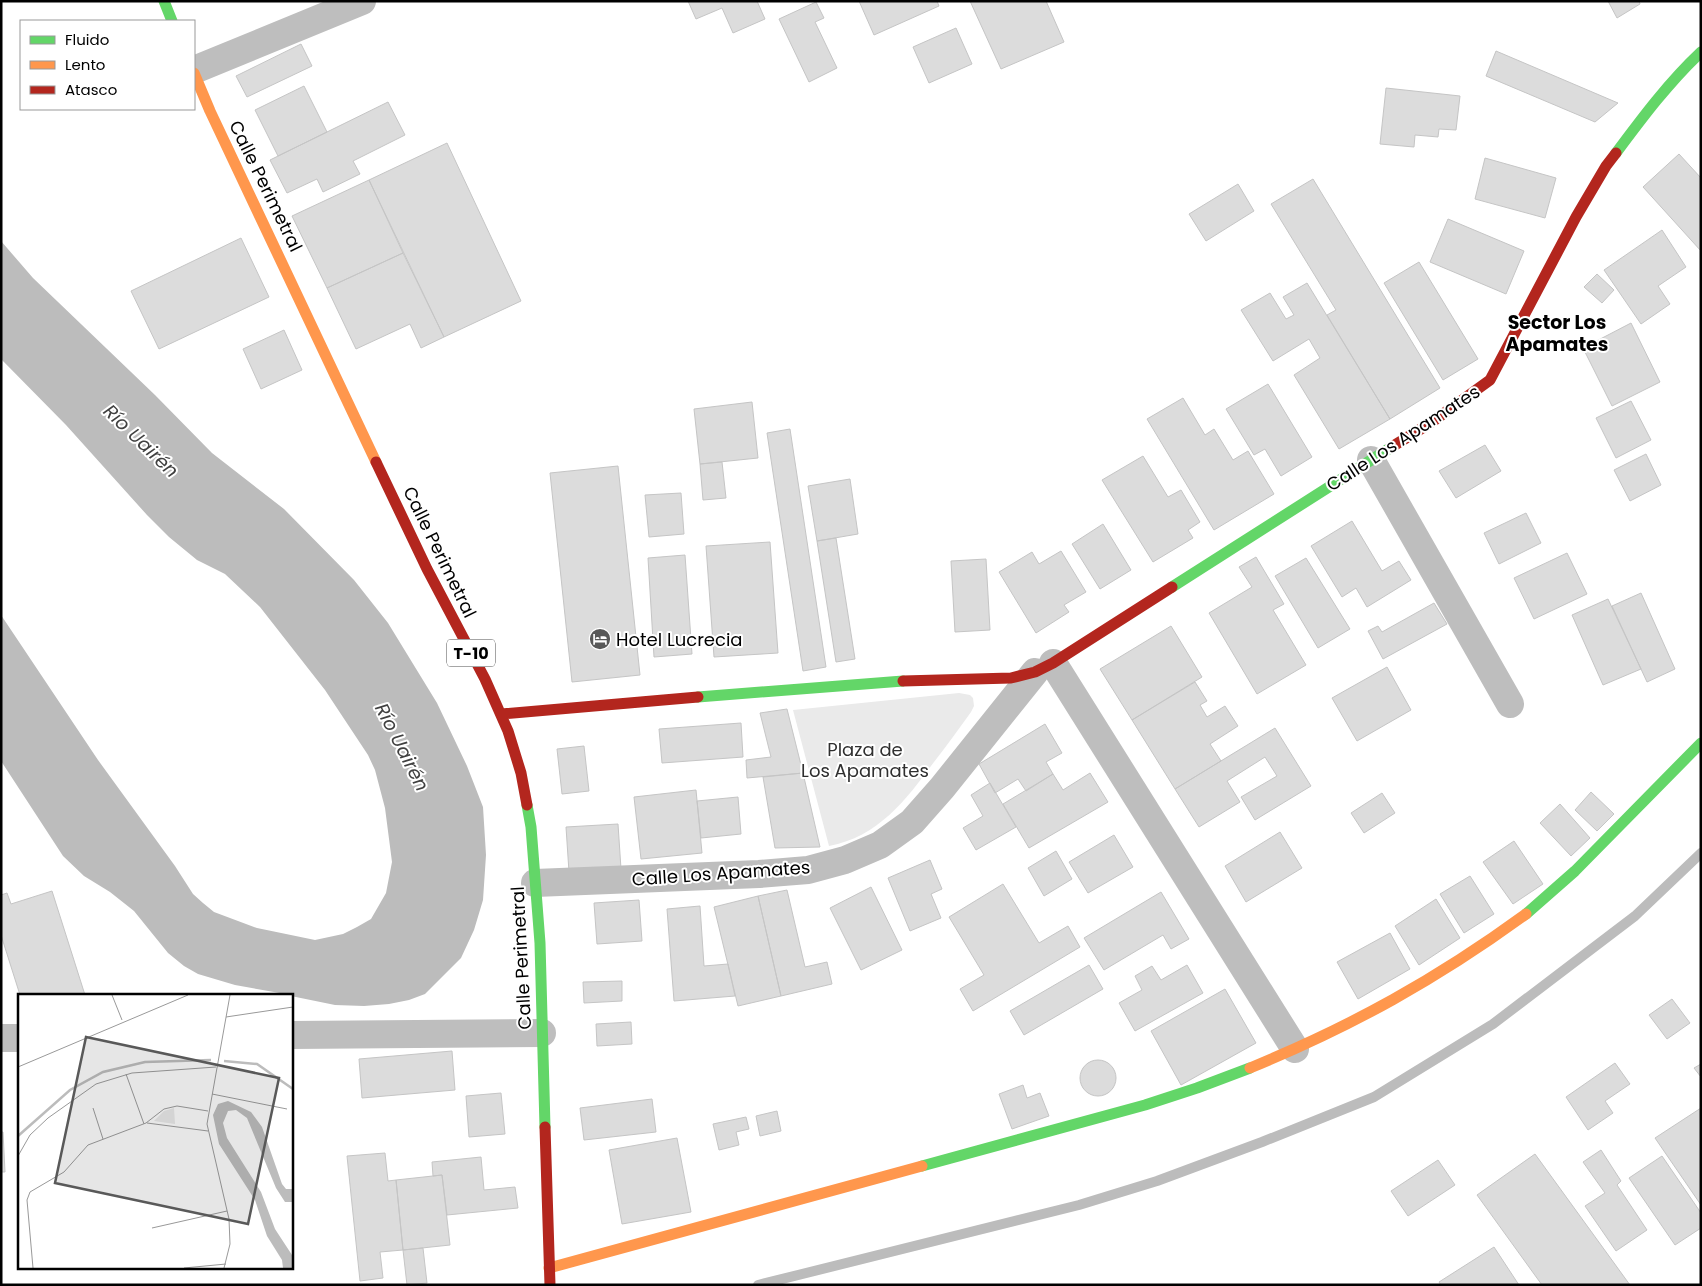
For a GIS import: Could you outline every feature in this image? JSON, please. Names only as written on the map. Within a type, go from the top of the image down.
[{"type":"main road","points":[[164,1],[172,20]]},
{"type":"main road","name":"Calle Los Apamates","points":[[500,714],[894,681],[1011,678],[1044,667],[1432,422],[1490,380],[1576,217],[1606,166],[1647,112],[1689,63],[1701,52]]},
{"type":"main road","name":"Calle Perimetral","points":[[195,74],[210,111],[423,560],[508,730],[521,773],[531,827],[540,943],[550,1285]]},
{"type":"main road","points":[[549,1268],[1154,1102],[1245,1072],[1296,1049],[1352,1022],[1416,987],[1531,909],[1581,865],[1701,743]]},
{"type":"street","points":[[195,72],[362,1]]},
{"type":"street","points":[[1371,460],[1510,704]]},
{"type":"street","points":[[1044,667],[1296,1049]]},
{"type":"street","name":"Calle Los Apamates","points":[[535,882],[759,874],[808,870],[846,860],[880,845],[912,822],[1044,667]]},
{"type":"street","points":[[292,1035],[542,1033]]},
{"type":"street","points":[[1,1038],[18,1038]]},
{"type":"green space","name":"Plaza de Los Apamates","points":[[959,693],[970,695],[973,698],[974,706],[913,790],[889,815],[876,825],[862,834],[829,846],[793,710]]},
{"type":"water","name":"Río Uairén","points":[[1,241],[33,278],[155,395],[212,453],[284,509],[354,580],[388,623],[437,703],[467,766],[483,807],[486,855],[483,900],[474,930],[461,958],[425,994],[389,1004],[364,1006],[335,1005],[292,996],[292,994],[235,985],[198,974],[168,953],[134,911],[110,892],[84,876],[63,856],[1,761],[1,615],[98,760],[175,866],[193,894],[214,912],[257,928],[315,940],[343,934],[371,919],[386,893],[392,862],[385,808],[375,770],[368,755],[325,690],[260,607],[225,574],[197,560],[169,537],[66,425],[1,359]]},
{"type":"building","points":[[688,1],[757,1],[765,19],[733,33],[722,8],[696,19]]},
{"type":"building","points":[[859,1],[937,1],[939,6],[874,35]]},
{"type":"building","points":[[970,1],[1046,1],[1064,42],[1001,69]]},
{"type":"building","points":[[1608,1],[1639,1],[1640,4],[1617,18]]},
{"type":"building","points":[[816,2],[824,18],[815,22],[837,68],[809,82],[779,19]]},
{"type":"building","points":[[956,28],[972,64],[929,83],[913,47]]},
{"type":"building","points":[[301,44],[312,66],[247,97],[236,76]]},
{"type":"building","points":[[1496,51],[1618,103],[1595,122],[1486,76]]},
{"type":"building","points":[[304,86],[327,132],[278,156],[255,110]]},
{"type":"building","points":[[1386,88],[1460,96],[1456,130],[1439,129],[1438,137],[1415,135],[1414,147],[1380,144]]},
{"type":"building","points":[[388,102],[405,135],[353,161],[360,174],[323,192],[317,179],[287,193],[270,160]]},
{"type":"building","points":[[447,143],[521,301],[444,337],[369,180]]},
{"type":"building","points":[[1679,154],[1701,178],[1701,251],[1643,187]]},
{"type":"building","points":[[1485,158],[1556,178],[1545,218],[1475,199]]},
{"type":"building","points":[[1313,179],[1440,388],[1390,419],[1327,315],[1336,310],[1271,204]]},
{"type":"building","points":[[369,180],[403,253],[327,288],[292,216]]},
{"type":"building","points":[[1238,184],[1254,211],[1206,241],[1189,214]]},
{"type":"building","points":[[1448,219],[1524,251],[1506,294],[1430,262]]},
{"type":"building","points":[[1662,230],[1686,267],[1658,286],[1670,304],[1641,324],[1604,270]]},
{"type":"building","points":[[241,238],[269,297],[159,349],[131,291]]},
{"type":"building","points":[[403,253],[444,337],[421,348],[410,324],[356,349],[327,288]]},
{"type":"building","points":[[1419,262],[1478,359],[1443,380],[1384,283]]},
{"type":"building","points":[[1597,274],[1614,290],[1602,303],[1584,287]]},
{"type":"building","points":[[1307,283],[1390,419],[1339,449],[1294,375],[1320,358],[1309,339],[1273,361],[1241,310],[1270,293],[1286,319],[1294,315],[1283,297]]},
{"type":"building","points":[[1631,323],[1660,382],[1612,406],[1583,348]]},
{"type":"building","points":[[284,330],[302,370],[261,389],[243,349]]},
{"type":"building","points":[[1268,384],[1312,457],[1281,476],[1265,449],[1254,455],[1226,409]]},
{"type":"building","points":[[1183,398],[1205,435],[1214,429],[1233,460],[1248,451],[1274,494],[1214,530],[1147,419]]},
{"type":"building","points":[[1631,401],[1651,440],[1616,458],[1596,418]]},
{"type":"building","points":[[752,402],[758,458],[700,464],[694,409]]},
{"type":"building","points":[[790,429],[826,667],[803,671],[767,433]]},
{"type":"building","points":[[1485,445],[1501,471],[1456,498],[1439,471]]},
{"type":"building","points":[[1646,454],[1661,485],[1630,501],[1614,470]]},
{"type":"building","points":[[1143,456],[1168,497],[1181,490],[1200,522],[1188,530],[1193,538],[1153,562],[1102,480]]},
{"type":"building","points":[[722,462],[726,498],[703,500],[700,464]]},
{"type":"building","points":[[618,466],[640,675],[572,682],[550,473]]},
{"type":"building","points":[[850,479],[858,534],[817,541],[808,486]]},
{"type":"building","points":[[681,493],[684,534],[649,537],[645,495]]},
{"type":"building","points":[[1526,513],[1541,543],[1499,564],[1484,533]]},
{"type":"building","points":[[1352,521],[1382,571],[1399,561],[1411,580],[1367,607],[1356,588],[1342,597],[1311,546]]},
{"type":"building","points":[[1103,524],[1131,570],[1100,589],[1072,544]]},
{"type":"building","points":[[836,538],[855,659],[836,662],[817,541]]},
{"type":"building","points":[[770,542],[778,653],[714,657],[706,546]]},
{"type":"building","points":[[1061,551],[1086,592],[1064,605],[1069,612],[1036,633],[999,572],[1032,552],[1039,564]]},
{"type":"building","points":[[1567,553],[1587,594],[1534,619],[1514,578]]},
{"type":"building","points":[[685,555],[692,654],[654,657],[648,558]]},
{"type":"building","points":[[1256,557],[1284,604],[1273,610],[1306,665],[1257,694],[1209,613],[1252,587],[1239,567]]},
{"type":"building","points":[[1306,558],[1350,629],[1318,648],[1275,576]]},
{"type":"building","points":[[986,559],[990,630],[955,632],[951,561]]},
{"type":"building","points":[[1641,593],[1675,669],[1647,682],[1612,606]]},
{"type":"building","points":[[1608,599],[1641,669],[1603,685],[1572,615]]},
{"type":"building","points":[[1434,603],[1447,624],[1383,659],[1368,631],[1378,626],[1382,632]]},
{"type":"building","points":[[1171,626],[1202,677],[1132,720],[1100,669]]},
{"type":"building","points":[[1387,667],[1411,710],[1357,741],[1332,698]]},
{"type":"building","points":[[1195,682],[1207,701],[1200,705],[1207,717],[1225,706],[1238,726],[1210,744],[1221,761],[1175,789],[1132,720]]},
{"type":"building","points":[[787,709],[803,773],[747,778],[746,760],[771,757],[760,713]]},
{"type":"building","points":[[741,723],[743,757],[662,763],[659,729]]},
{"type":"building","points":[[1045,724],[1062,753],[1046,762],[1053,774],[1026,791],[1018,779],[995,793],[979,764]]},
{"type":"building","points":[[1275,728],[1311,786],[1255,820],[1241,797],[1277,776],[1265,757],[1227,781],[1240,802],[1199,827],[1175,789]]},
{"type":"building","points":[[584,746],[589,791],[562,794],[557,749]]},
{"type":"building","points":[[803,773],[820,847],[775,848],[763,777]]},
{"type":"building","points":[[1090,773],[1108,802],[1029,848],[1003,804],[1053,774],[1063,790]]},
{"type":"building","points":[[990,783],[1016,827],[976,850],[963,828],[983,816],[971,795]]},
{"type":"building","points":[[696,790],[702,853],[641,859],[634,797]]},
{"type":"building","points":[[1591,792],[1614,814],[1597,831],[1575,810]]},
{"type":"building","points":[[1382,793],[1395,813],[1364,833],[1351,813]]},
{"type":"building","points":[[738,797],[741,834],[701,838],[697,801]]},
{"type":"building","points":[[1560,804],[1590,838],[1571,856],[1540,823]]},
{"type":"building","points":[[618,824],[621,869],[569,872],[566,827]]},
{"type":"building","points":[[1280,832],[1302,868],[1246,902],[1225,866]]},
{"type":"building","points":[[1114,835],[1133,867],[1088,893],[1069,862]]},
{"type":"building","points":[[1514,841],[1543,884],[1513,904],[1483,862]]},
{"type":"building","points":[[1056,851],[1072,879],[1044,896],[1028,868]]},
{"type":"building","points":[[930,860],[942,889],[931,894],[941,918],[910,931],[888,878]]},
{"type":"building","points":[[1470,876],[1494,914],[1464,933],[1440,894]]},
{"type":"building","points":[[1003,884],[1039,943],[1068,926],[1080,947],[973,1011],[960,989],[984,975],[949,917]]},
{"type":"building","points":[[871,887],[902,950],[861,970],[830,908]]},
{"type":"building","points":[[787,890],[805,967],[827,962],[832,984],[781,996],[758,896]]},
{"type":"building","points":[[52,891],[85,994],[20,994],[1,935],[1,895],[7,893],[11,904]]},
{"type":"building","points":[[1161,892],[1189,939],[1171,949],[1163,935],[1104,970],[1084,938]]},
{"type":"building","points":[[758,896],[781,996],[738,1006],[714,907]]},
{"type":"building","points":[[1436,899],[1460,938],[1419,965],[1395,926]]},
{"type":"building","points":[[639,900],[642,941],[597,944],[594,903]]},
{"type":"building","points":[[700,906],[704,966],[728,964],[735,996],[674,1001],[667,909]]},
{"type":"building","points":[[1390,933],[1410,969],[1358,999],[1337,962]]},
{"type":"building","points":[[1089,965],[1103,989],[1024,1035],[1010,1011]]},
{"type":"building","points":[[1187,965],[1203,993],[1135,1031],[1119,1003],[1142,990],[1135,976],[1152,966],[1161,980]]},
{"type":"building","points":[[622,981],[622,1001],[584,1003],[583,982]]},
{"type":"building","points":[[1225,989],[1256,1043],[1181,1085],[1151,1031]]},
{"type":"building","points":[[1672,999],[1690,1023],[1667,1039],[1649,1015]]},
{"type":"building","points":[[631,1022],[632,1044],[597,1046],[596,1024]]},
{"type":"building","points":[[452,1051],[455,1090],[362,1098],[359,1059]]},
{"type":"building","points":[[1098,1060],[1105,1061],[1111,1065],[1115,1071],[1115,1085],[1111,1091],[1105,1095],[1098,1096],[1091,1095],[1085,1091],[1081,1085],[1080,1078],[1081,1071],[1085,1065],[1091,1061]]},
{"type":"building","points":[[1615,1063],[1630,1084],[1605,1101],[1613,1113],[1588,1130],[1566,1097]]},
{"type":"building","points":[[1701,1064],[1701,1077],[1694,1068]]},
{"type":"building","points":[[1023,1085],[1027,1098],[1040,1093],[1049,1116],[1012,1129],[999,1094]]},
{"type":"building","points":[[501,1093],[505,1134],[469,1137],[466,1096]]},
{"type":"building","points":[[652,1099],[656,1132],[584,1140],[580,1108]]},
{"type":"building","points":[[1701,1108],[1701,1205],[1655,1138]]},
{"type":"building","points":[[777,1111],[781,1131],[760,1136],[756,1116]]},
{"type":"building","points":[[746,1117],[749,1129],[736,1132],[739,1145],[719,1150],[713,1124]]},
{"type":"building","points":[[1,1132],[3,1132],[5,1172],[1,1172]]},
{"type":"building","points":[[677,1138],[691,1212],[622,1224],[609,1150]]},
{"type":"building","points":[[1601,1150],[1621,1181],[1617,1185],[1647,1230],[1616,1251],[1585,1206],[1605,1193],[1583,1162]]},
{"type":"building","points":[[385,1153],[388,1181],[396,1180],[403,1250],[380,1252],[383,1278],[360,1281],[347,1156]]},
{"type":"building","points":[[1535,1154],[1630,1285],[1542,1285],[1477,1195]]},
{"type":"building","points":[[1662,1156],[1701,1213],[1701,1228],[1675,1245],[1629,1178]]},
{"type":"building","points":[[481,1157],[484,1190],[515,1187],[518,1208],[447,1215],[442,1175],[433,1176],[432,1162]]},
{"type":"building","points":[[1438,1160],[1455,1185],[1408,1216],[1391,1191]]},
{"type":"building","points":[[442,1175],[450,1245],[403,1250],[396,1180]]},
{"type":"building","points":[[1494,1247],[1519,1285],[1441,1285],[1439,1282]]},
{"type":"building","points":[[423,1248],[427,1283],[407,1285],[403,1250]]},
{"type":"waterway","points":[[758,1285],[1079,1205],[1157,1181],[1262,1142],[1374,1097],[1493,1024],[1635,916],[1701,853]]},
{"type":"traffic: fast","points":[[164,1],[172,20]]},
{"type":"traffic: fast","points":[[1616,153],[1667,88],[1701,52]]},
{"type":"traffic: fast","points":[[1172,587],[1390,448]]},
{"type":"traffic: fast","points":[[698,697],[903,681]]},
{"type":"traffic: fast","points":[[1526,914],[1575,871],[1701,743]]},
{"type":"traffic: fast","points":[[527,805],[531,827],[540,943],[545,1127]]},
{"type":"traffic: fast","points":[[922,1166],[1145,1105],[1250,1068]]},
{"type":"traffic: slow","points":[[195,75],[210,111],[376,462]]},
{"type":"traffic: slow","points":[[1250,1068],[1324,1035],[1393,1000],[1460,960],[1526,914]]},
{"type":"traffic: slow","points":[[549,1268],[922,1166]]},
{"type":"traffic: jam","points":[[1390,448],[1432,422],[1490,380],[1576,217],[1606,166],[1616,153]]},
{"type":"traffic: jam","points":[[376,462],[427,569],[485,679],[508,731],[521,773],[527,805]]},
{"type":"traffic: jam","points":[[903,681],[1011,678],[1035,672],[1053,663],[1172,587]]},
{"type":"traffic: jam","points":[[501,714],[698,697]]},
{"type":"traffic: jam","points":[[545,1127],[550,1285]]},
{"type":"place","name":"Hotel Lucrecia","points":[[600,639]]},
{"type":"district","name":"Sector Los Apamates","points":[[1557,333]]}]
